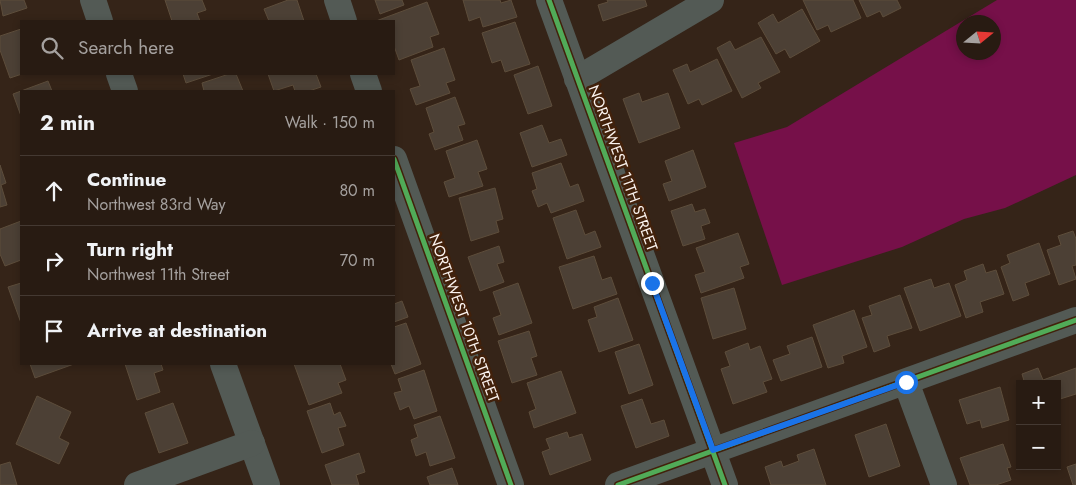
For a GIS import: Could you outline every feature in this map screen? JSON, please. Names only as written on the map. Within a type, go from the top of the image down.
[{"type":"street","points":[[93,0],[100,20]]},
{"type":"street","points":[[337,0],[344,20]]},
{"type":"street","name":"NORTHWEST 11TH STREET","points":[[549,0],[726,485]]},
{"type":"street","points":[[577,78],[711,0]]},
{"type":"street","points":[[119,75],[125,90]]},
{"type":"street","points":[[363,75],[369,90]]},
{"type":"street","name":"NORTHWEST 10TH STREET","points":[[395,162],[511,485]]},
{"type":"street","points":[[618,485],[1076,320]]},
{"type":"street","points":[[223,365],[267,485]]},
{"type":"street","points":[[906,382],[944,485]]},
{"type":"street","points":[[137,485],[252,444]]},
{"type":"shaded area","points":[[997,0],[1076,0],[1076,175],[1005,208],[964,219],[902,247],[782,285],[734,143],[787,127],[956,25],[956,60],[1001,60],[1001,15],[972,15]]},
{"type":"building","points":[[0,0],[24,0],[27,8],[3,16]]},
{"type":"building","points":[[165,0],[202,0],[206,10],[197,13],[200,20],[172,20]]},
{"type":"building","points":[[288,0],[297,0],[304,20],[269,20],[264,9]]},
{"type":"building","points":[[375,0],[402,0],[404,5],[380,14]]},
{"type":"building","points":[[463,0],[500,0],[501,3],[511,0],[517,17],[483,27],[480,17],[469,21]]},
{"type":"building","points":[[607,0],[645,0],[647,6],[603,21],[598,5],[608,2]]},
{"type":"building","points":[[803,0],[853,0],[861,18],[831,32],[828,25],[817,30]]},
{"type":"building","points":[[859,0],[897,0],[901,8],[883,17],[880,11],[867,17]]},
{"type":"building","points":[[427,2],[439,34],[430,37],[433,47],[399,60],[395,49],[395,20],[379,20]]},
{"type":"building","points":[[802,9],[820,41],[790,58],[785,49],[776,54],[758,23],[773,14],[778,23]]},
{"type":"building","points":[[515,22],[530,64],[505,72],[501,60],[492,63],[482,33]]},
{"type":"building","points":[[20,29],[20,75],[10,78],[0,50],[0,36]]},
{"type":"building","points":[[761,37],[780,72],[758,83],[761,88],[742,98],[717,48],[730,41],[735,50]]},
{"type":"building","points":[[444,48],[455,80],[446,83],[450,93],[416,105],[410,89],[420,86],[411,60]]},
{"type":"building","points":[[717,59],[732,91],[702,105],[699,99],[688,104],[673,70],[687,64],[690,72]]},
{"type":"building","points":[[538,66],[552,106],[528,114],[514,75]]},
{"type":"building","points":[[183,75],[210,75],[186,83]]},
{"type":"building","points":[[226,75],[236,75],[243,90],[204,90],[202,83]]},
{"type":"building","points":[[268,75],[316,75],[321,87],[312,90],[295,90],[293,85],[274,90]]},
{"type":"building","points":[[48,81],[52,90],[24,90]]},
{"type":"building","points":[[20,91],[20,113],[13,94]]},
{"type":"building","points":[[639,93],[642,102],[668,93],[680,128],[639,143],[623,99]]},
{"type":"building","points":[[455,97],[465,124],[458,126],[463,140],[435,150],[429,134],[434,132],[426,108]]},
{"type":"building","points":[[542,125],[549,143],[561,139],[567,155],[532,167],[520,133]]},
{"type":"building","points":[[477,140],[487,169],[478,172],[483,186],[449,197],[444,182],[455,178],[446,151]]},
{"type":"building","points":[[693,150],[706,187],[669,201],[663,184],[672,181],[665,161]]},
{"type":"building","points":[[561,163],[570,187],[578,184],[584,201],[551,213],[547,203],[538,207],[532,191],[537,189],[532,173]]},
{"type":"building","points":[[0,165],[6,183],[1,185],[7,205],[0,207]]},
{"type":"building","points":[[495,188],[503,219],[496,221],[499,232],[471,241],[459,198]]},
{"type":"building","points":[[692,204],[695,212],[705,209],[710,223],[701,226],[705,239],[683,246],[671,211]]},
{"type":"building","points":[[576,210],[585,235],[595,231],[601,247],[567,259],[553,218]]},
{"type":"building","points":[[20,221],[20,260],[5,266],[0,254],[0,229]]},
{"type":"building","points":[[1073,231],[1076,239],[1076,265],[1072,266],[1076,279],[1059,285],[1047,250],[1061,245],[1058,236]]},
{"type":"building","points":[[738,233],[749,264],[740,267],[744,278],[701,293],[695,275],[705,272],[696,248]]},
{"type":"building","points":[[1039,243],[1050,274],[1025,283],[1029,295],[1013,301],[1001,267],[1010,263],[1007,255]]},
{"type":"building","points":[[499,246],[504,262],[497,264],[504,282],[480,291],[468,257]]},
{"type":"building","points":[[594,256],[602,280],[611,277],[617,294],[573,309],[559,267]]},
{"type":"building","points":[[983,264],[986,273],[996,270],[1004,294],[980,302],[983,312],[966,318],[955,285],[967,280],[964,271]]},
{"type":"building","points":[[931,279],[934,288],[949,283],[961,316],[920,331],[904,288]]},
{"type":"building","points":[[20,283],[20,320],[8,287]]},
{"type":"building","points":[[518,283],[532,323],[499,335],[493,318],[501,315],[493,292]]},
{"type":"building","points":[[734,288],[746,329],[713,339],[701,298]]},
{"type":"building","points":[[900,295],[912,328],[887,336],[890,346],[874,352],[862,318],[872,315],[869,306]]},
{"type":"building","points":[[618,298],[633,340],[599,352],[588,320],[597,317],[594,307]]},
{"type":"building","points":[[402,301],[408,317],[395,322],[395,304]]},
{"type":"building","points":[[854,310],[867,347],[842,356],[844,363],[828,368],[813,325]]},
{"type":"building","points":[[406,323],[421,364],[395,374],[391,365],[395,365],[395,327]]},
{"type":"building","points":[[529,331],[537,356],[531,358],[537,375],[512,383],[498,341]]},
{"type":"building","points":[[812,337],[822,367],[781,381],[773,360],[790,354],[787,346]]},
{"type":"building","points":[[748,343],[750,350],[760,346],[772,379],[763,382],[767,392],[733,404],[721,369],[730,366],[725,352]]},
{"type":"building","points":[[639,344],[653,385],[629,394],[615,352]]},
{"type":"building","points":[[30,365],[71,365],[35,378]]},
{"type":"building","points":[[125,365],[161,365],[163,370],[154,373],[160,392],[137,400]]},
{"type":"building","points":[[294,365],[340,365],[346,380],[338,383],[342,393],[309,405]]},
{"type":"building","points":[[1038,368],[1043,380],[1024,380],[1022,374]]},
{"type":"building","points":[[1076,368],[1076,394],[1061,399],[1061,380],[1043,380]]},
{"type":"building","points":[[424,370],[437,411],[414,419],[409,406],[400,410],[394,393],[402,391],[398,379]]},
{"type":"building","points":[[561,371],[576,413],[534,428],[529,412],[536,409],[527,383]]},
{"type":"building","points":[[1000,387],[1009,420],[982,428],[980,420],[967,424],[959,400]]},
{"type":"building","points":[[37,396],[71,412],[59,438],[69,443],[59,464],[16,444]]},
{"type":"building","points":[[642,399],[651,424],[664,420],[669,436],[636,448],[621,406]]},
{"type":"building","points":[[173,403],[188,443],[159,453],[145,413]]},
{"type":"building","points":[[330,403],[334,415],[340,412],[346,426],[338,428],[344,445],[322,453],[307,411]]},
{"type":"building","points":[[440,416],[455,458],[430,466],[426,452],[416,456],[411,440],[418,437],[414,425]]},
{"type":"building","points":[[886,424],[900,466],[869,477],[855,435]]},
{"type":"building","points":[[567,432],[569,438],[582,434],[591,460],[550,475],[542,452],[550,449],[546,439]]},
{"type":"building","points":[[1003,444],[1011,467],[1007,468],[1011,480],[996,485],[970,485],[960,458]]},
{"type":"building","points":[[814,449],[826,485],[771,485],[765,467],[781,461],[783,467],[799,461],[797,455]]},
{"type":"building","points":[[359,453],[365,472],[356,475],[359,485],[332,485],[325,465]]},
{"type":"building","points":[[10,462],[17,485],[0,485],[0,465]]},
{"type":"building","points":[[1076,464],[1076,485],[1073,485],[1067,467]]},
{"type":"building","points":[[452,468],[458,485],[430,485],[427,477]]},
{"type":"cycle path","points":[[549,0],[725,485]]},
{"type":"cycle path","points":[[395,162],[511,485]]},
{"type":"cycle path","points":[[618,485],[1076,320]]},
{"type":"route","points":[[652,283],[713,450],[906,382]]}]
